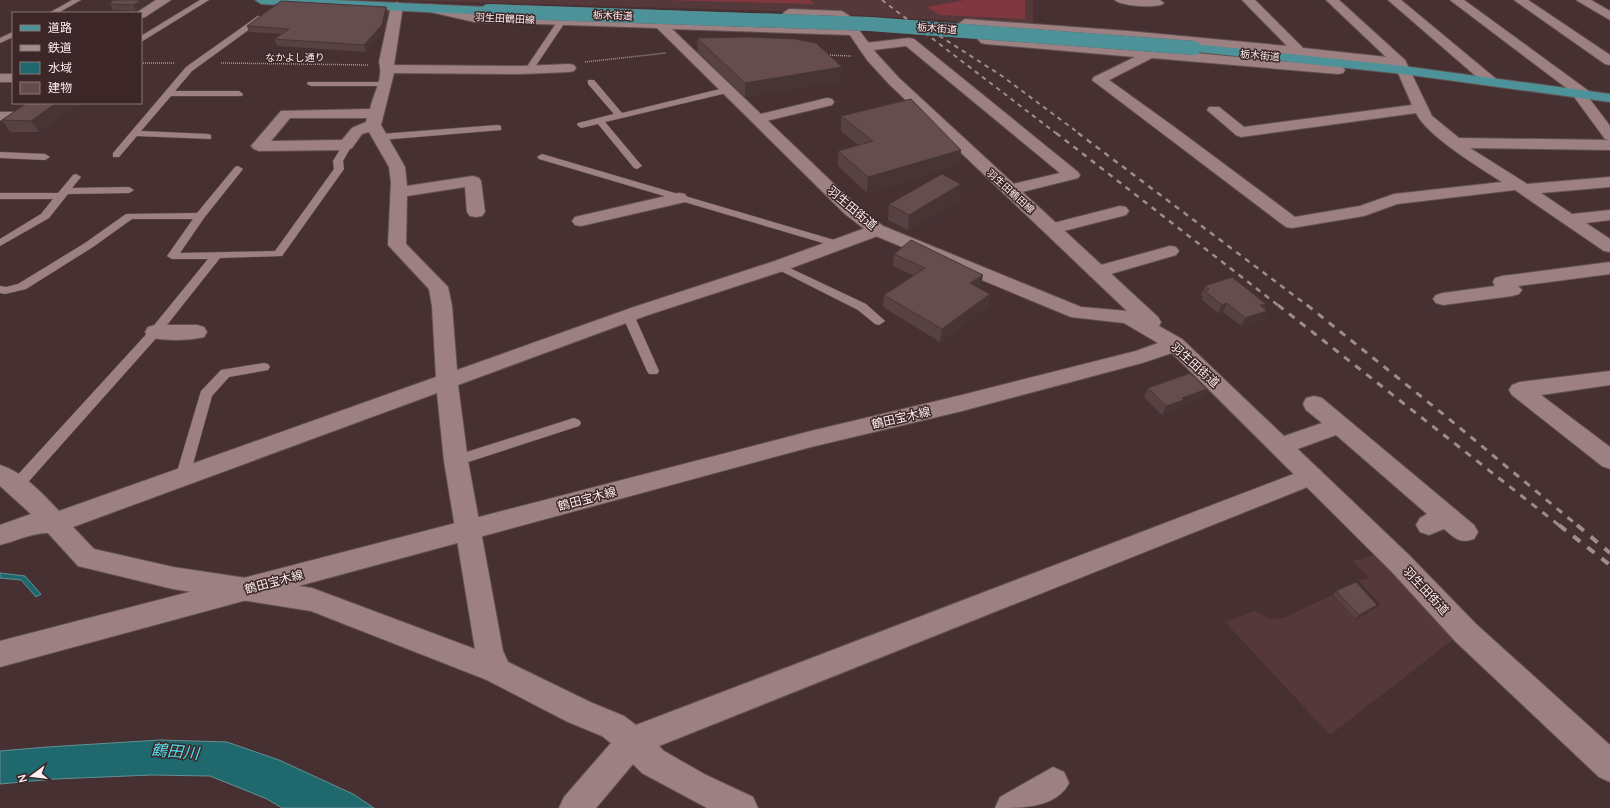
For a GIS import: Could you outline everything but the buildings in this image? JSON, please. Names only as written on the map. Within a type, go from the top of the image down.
[{"type":"main road","name":"栃木街道","points":[[261,0],[277,7],[397,3],[430,8],[488,11],[870,24],[1194,48],[1403,70],[1610,98]]},
{"type":"street","points":[[142,13],[165,0]]},
{"type":"street","points":[[1124,34],[1120,18],[1120,0],[1158,4]]},
{"type":"street","points":[[1248,0],[1298,50]]},
{"type":"street","points":[[1332,0],[1403,70],[1426,118],[1454,143],[1610,247]]},
{"type":"street","points":[[1394,0],[1490,81]]},
{"type":"street","points":[[1456,0],[1582,94],[1610,136]]},
{"type":"street","points":[[1520,0],[1610,61]]},
{"type":"street","points":[[1582,0],[1610,16]]},
{"type":"street","points":[[397,3],[386,62],[386,73],[377,125],[397,166],[397,245],[438,287],[442,306],[447,381],[456,461],[489,651],[497,671]]},
{"type":"street","name":"羽生田鶴田線","points":[[430,8],[483,4],[842,15],[851,26],[860,52],[899,86],[1175,344]]},
{"type":"street","name":"羽生田鶴田線","points":[[430,8],[474,18],[660,24],[851,26]]},
{"type":"street","points":[[968,25],[965,23],[1124,34],[1298,50],[1403,70]]},
{"type":"street","name":"羽生田街道","points":[[660,24],[851,210],[877,230],[1078,313],[1129,317],[1175,344],[1400,563],[1466,633],[1610,766]]},
{"type":"street","points":[[982,37],[986,40],[1286,65],[1403,70]]},
{"type":"street","points":[[860,52],[909,42],[1072,175],[1010,190]]},
{"type":"street","points":[[1152,53],[1099,80],[1172,132],[1292,224],[1364,211],[1394,198],[1521,187],[1610,182]]},
{"type":"street","points":[[386,73],[569,68]]},
{"type":"street","points":[[0,78],[12,78]]},
{"type":"street","points":[[758,119],[827,102]]},
{"type":"street","points":[[0,116],[21,117],[40,104]]},
{"type":"street","points":[[1214,110],[1241,132],[1421,108]]},
{"type":"street","points":[[286,114],[377,125],[356,131],[347,145],[259,146],[286,114]]},
{"type":"street","points":[[1454,143],[1610,145]]},
{"type":"street","points":[[398,192],[473,181],[476,212]]},
{"type":"street","points":[[581,221],[679,198]]},
{"type":"street","points":[[1052,229],[1120,211]]},
{"type":"street","points":[[1570,219],[1610,215]]},
{"type":"street","points":[[0,535],[13,532],[33,524],[55,523],[183,475],[628,315],[779,266],[877,230]]},
{"type":"street","points":[[1098,272],[1170,251]]},
{"type":"street","points":[[1442,299],[1512,290],[1502,282],[1610,268]]},
{"type":"street","points":[[155,332],[197,332]]},
{"type":"street","name":"鶴田宝木線","points":[[0,654],[811,439],[962,403],[1127,360],[1175,344]]},
{"type":"street","points":[[1610,378],[1520,390],[1610,460]]},
{"type":"street","points":[[1314,404],[1339,425],[1438,521],[1465,532]]},
{"type":"street","points":[[1281,446],[1339,425]]},
{"type":"street","points":[[574,808],[633,741],[1312,476]]},
{"type":"street","points":[[9,479],[55,523],[75,549],[87,558],[173,578],[248,588],[312,600],[497,671],[580,712],[613,726],[633,741],[653,762],[695,786],[742,808]]},
{"type":"street","points":[[1011,808],[1053,783]]},
{"type":"lane","points":[[55,12],[77,0]]},
{"type":"lane","points":[[142,39],[156,29],[205,0]]},
{"type":"lane","points":[[116,155],[195,63],[277,7]]},
{"type":"lane","points":[[532,65],[562,21]]},
{"type":"lane","points":[[0,41],[12,35]]},
{"type":"lane","points":[[311,84],[386,73]]},
{"type":"lane","points":[[591,82],[620,116]]},
{"type":"lane","points":[[581,125],[728,90]]},
{"type":"lane","points":[[168,93],[239,94]]},
{"type":"lane","points":[[600,121],[638,166]]},
{"type":"lane","points":[[377,125],[498,128]]},
{"type":"lane","points":[[134,133],[208,137]]},
{"type":"lane","points":[[238,169],[200,216],[172,256],[278,254],[339,169],[338,161],[347,145]]},
{"type":"lane","points":[[0,155],[45,156]]},
{"type":"lane","points":[[542,157],[837,244]]},
{"type":"lane","points":[[0,243],[45,216],[76,177]]},
{"type":"lane","points":[[0,196],[130,190]]},
{"type":"lane","points":[[0,289],[5,291],[22,287],[89,245],[130,216],[200,216]]},
{"type":"lane","points":[[9,479],[155,332],[216,256]]},
{"type":"lane","points":[[779,266],[862,307],[879,320]]},
{"type":"lane","points":[[628,315],[653,372]]},
{"type":"lane","points":[[183,475],[206,394],[225,373],[264,367]]},
{"type":"lane","points":[[456,461],[574,424]]},
{"type":"path","points":[[821,55],[860,52]]},
{"type":"path","points":[[142,63],[176,63]]},
{"type":"path","name":"なかよし通り","points":[[214,63],[386,73]]},
{"type":"shaded area","points":[[391,0],[1033,0],[1033,26],[808,12]]},
{"type":"shaded area","points":[[661,0],[810,0],[814,4],[812,4]]},
{"type":"shaded area","points":[[965,0],[1025,0],[1025,19],[940,15],[927,7]]},
{"type":"shaded area","points":[[1374,555],[1455,638],[1330,735],[1225,622],[1255,611],[1270,619],[1284,618],[1332,595],[1356,620],[1381,605],[1359,581],[1369,578],[1353,561]]},
{"type":"water","points":[[0,573],[25,576],[41,594],[36,597],[21,580],[0,578]]},
{"type":"water","name":"鶴田川","points":[[160,740],[227,742],[279,760],[353,794],[374,808],[282,808],[267,799],[210,776],[152,775],[55,779],[0,784],[0,751]]},
{"type":"railway","points":[[882,0],[1057,134]]},
{"type":"railway","points":[[924,26],[1002,76],[1080,134]]},
{"type":"railway","points":[[1056,133],[1279,306]]},
{"type":"railway","points":[[1078,133],[1308,306]]},
{"type":"railway","points":[[1278,305],[1560,526]]},
{"type":"railway","points":[[1307,305],[1448,418],[1578,526]]},
{"type":"railway","points":[[1559,525],[1610,565]]},
{"type":"railway","points":[[1577,525],[1610,553]]}]
